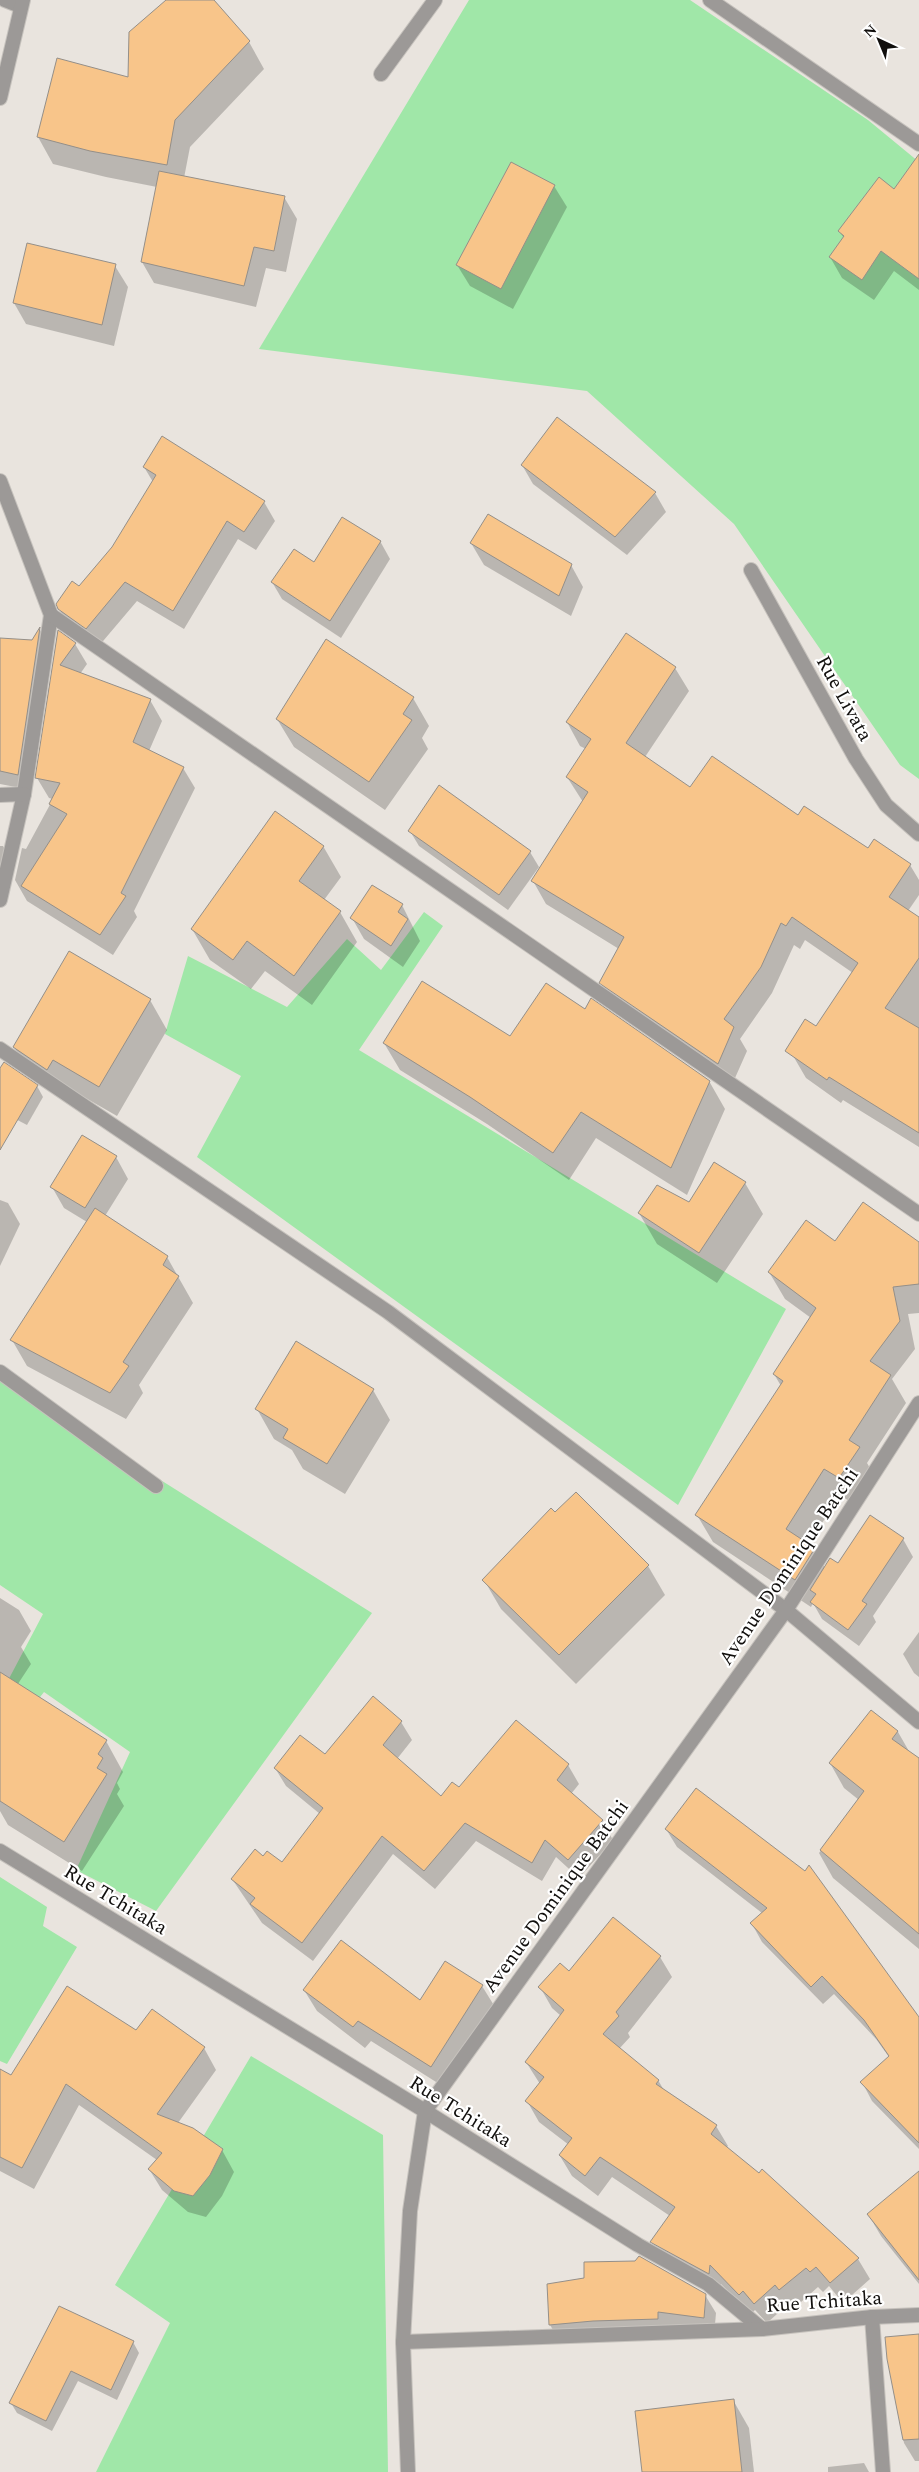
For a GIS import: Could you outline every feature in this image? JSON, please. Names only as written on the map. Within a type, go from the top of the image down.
[{"type":"street","points":[[0,98],[22,3],[5,0]]},
{"type":"street","points":[[381,74],[435,0]]},
{"type":"street","points":[[710,0],[919,144]]},
{"type":"street","points":[[0,481],[51,615],[24,794],[0,900]]},
{"type":"street","name":"Rue Livata","points":[[750,570],[856,759],[886,805],[919,834]]},
{"type":"street","points":[[51,615],[919,1214]]},
{"type":"street","points":[[0,795],[24,794]]},
{"type":"street","points":[[0,1049],[388,1312],[786,1610],[919,1722]]},
{"type":"street","points":[[0,1372],[156,1486]]},
{"type":"street","name":"Avenue Dominique Batchi","points":[[408,2472],[403,2342],[410,2211],[425,2112],[786,1610],[919,1403]]},
{"type":"street","name":"Rue Tchitaka","points":[[0,1851],[638,2245],[708,2284],[762,2329],[872,2317],[919,2315]]},
{"type":"street","points":[[872,2317],[883,2472]]},
{"type":"street","points":[[403,2342],[762,2329]]},
{"type":"green space","points":[[469,0],[690,0],[868,120],[919,162],[919,779],[900,765],[734,524],[587,391],[259,349]]},
{"type":"green space","points":[[424,912],[443,926],[359,1050],[786,1309],[678,1505],[197,1157],[241,1076],[165,1034],[188,956],[287,1007],[347,939],[381,970]]},
{"type":"green space","points":[[0,1379],[372,1613],[156,1911],[76,1870],[130,1752],[44,1692],[0,1748],[3,1690],[43,1614],[0,1585]]},
{"type":"green space","points":[[0,1877],[47,1907],[43,1926],[77,1947],[7,2064],[0,2061]]},
{"type":"green space","points":[[251,2056],[383,2135],[388,2472],[96,2472],[170,2323],[115,2285]]},
{"type":"building","points":[[166,0],[214,0],[250,41],[175,120],[167,165],[90,151],[37,137],[57,58],[128,77],[129,32]]},
{"type":"building","points":[[919,154],[919,279],[881,251],[862,280],[829,257],[844,236],[838,231],[879,177],[894,189]]},
{"type":"building","points":[[511,162],[555,185],[501,289],[456,265]]},
{"type":"building","points":[[159,171],[285,196],[274,251],[254,247],[244,286],[141,262]]},
{"type":"building","points":[[27,243],[116,264],[102,325],[13,303]]},
{"type":"building","points":[[557,417],[656,492],[615,537],[521,465]]},
{"type":"building","points":[[162,436],[265,501],[244,532],[227,521],[173,611],[125,582],[86,629],[58,609],[56,604],[72,581],[79,586],[112,547],[156,475],[143,467]]},
{"type":"building","points":[[488,514],[572,564],[559,596],[470,543]]},
{"type":"building","points":[[342,517],[381,541],[330,621],[271,582],[294,549],[314,562]]},
{"type":"building","points":[[40,627],[18,775],[0,771],[0,638],[32,640]]},
{"type":"building","points":[[58,630],[76,643],[60,665],[151,699],[133,742],[184,767],[121,893],[126,896],[100,935],[21,886],[67,814],[49,804],[60,783],[35,778]]},
{"type":"building","points":[[626,633],[676,667],[626,743],[690,787],[712,756],[798,815],[804,806],[868,848],[874,839],[911,864],[889,897],[919,917],[919,958],[885,1008],[919,1028],[919,1133],[829,1077],[827,1080],[785,1051],[805,1019],[816,1026],[858,963],[792,917],[786,926],[781,923],[761,967],[724,1019],[734,1027],[718,1064],[599,983],[624,937],[531,881],[588,792],[566,777],[591,739],[566,722]]},
{"type":"building","points":[[326,639],[414,697],[403,714],[412,720],[369,782],[276,719]]},
{"type":"building","points":[[439,785],[531,851],[499,895],[408,831]]},
{"type":"building","points":[[275,811],[324,846],[299,881],[341,911],[294,976],[247,941],[233,960],[191,929]]},
{"type":"building","points":[[372,885],[403,904],[398,912],[408,919],[391,946],[350,918]]},
{"type":"building","points":[[69,951],[151,999],[99,1087],[53,1060],[47,1070],[13,1047]]},
{"type":"building","points":[[422,981],[510,1036],[546,983],[585,1009],[591,998],[710,1081],[671,1168],[581,1112],[553,1153],[470,1097],[383,1043]]},
{"type":"building","points":[[4,1062],[38,1085],[0,1150],[0,1068]]},
{"type":"building","points":[[82,1135],[117,1156],[85,1208],[50,1187]]},
{"type":"building","points":[[714,1162],[746,1182],[699,1253],[638,1213],[657,1185],[689,1202]]},
{"type":"building","points":[[863,1202],[919,1242],[919,1284],[893,1287],[900,1321],[870,1361],[891,1375],[849,1440],[860,1447],[839,1478],[824,1469],[786,1529],[815,1548],[795,1580],[695,1515],[783,1381],[773,1374],[816,1308],[768,1272],[806,1220],[835,1241]]},
{"type":"building","points":[[95,1208],[168,1256],[163,1265],[179,1276],[123,1362],[129,1366],[110,1393],[10,1340]]},
{"type":"building","points":[[296,1341],[374,1389],[327,1464],[283,1438],[288,1429],[255,1409]]},
{"type":"building","points":[[576,1492],[649,1565],[559,1655],[482,1580],[551,1508],[555,1512]]},
{"type":"building","points":[[870,1515],[904,1538],[862,1601],[867,1604],[848,1630],[810,1602],[816,1594],[810,1590],[830,1558],[838,1563]]},
{"type":"building","points":[[0,1672],[107,1740],[98,1754],[103,1758],[97,1768],[107,1774],[64,1842],[0,1801]]},
{"type":"building","points":[[373,1696],[402,1721],[383,1745],[441,1796],[452,1782],[459,1787],[516,1720],[569,1764],[557,1780],[603,1820],[568,1860],[545,1840],[532,1863],[465,1823],[424,1871],[382,1836],[302,1943],[250,1904],[255,1898],[231,1879],[255,1849],[263,1856],[267,1851],[282,1862],[323,1808],[274,1768],[300,1735],[325,1754]]},
{"type":"building","points":[[871,1710],[898,1731],[892,1739],[919,1758],[919,1934],[820,1850],[864,1791],[829,1763]]},
{"type":"building","points":[[696,1788],[805,1871],[809,1865],[919,2017],[919,2143],[860,2082],[889,2056],[864,2020],[822,1976],[811,1987],[750,1923],[767,1908],[665,1829]]},
{"type":"building","points":[[613,1917],[661,1956],[616,2012],[619,2016],[603,2034],[659,2080],[656,2084],[717,2125],[711,2134],[759,2173],[762,2169],[859,2258],[830,2283],[816,2267],[810,2272],[806,2268],[779,2290],[775,2285],[754,2304],[743,2291],[739,2295],[710,2265],[709,2274],[650,2242],[675,2207],[600,2157],[585,2176],[559,2155],[572,2138],[525,2101],[544,2077],[525,2062],[564,2010],[538,1987],[560,1963],[569,1971]]},
{"type":"building","points":[[341,1940],[420,2000],[445,1961],[483,1985],[431,2067],[358,2021],[353,2027],[303,1990]]},
{"type":"building","points":[[67,1986],[136,2030],[152,2009],[205,2047],[157,2114],[193,2128],[223,2149],[210,2175],[193,2196],[174,2191],[148,2169],[162,2153],[66,2084],[22,2168],[0,2157],[0,2069],[11,2075]]},
{"type":"building","points":[[919,2171],[919,2280],[867,2214]]},
{"type":"building","points":[[639,2256],[706,2294],[704,2318],[658,2312],[658,2319],[593,2321],[549,2325],[547,2284],[584,2278],[584,2262],[635,2261]]},
{"type":"building","points":[[59,2306],[134,2341],[111,2390],[71,2371],[46,2421],[9,2403]]},
{"type":"building","points":[[919,2334],[919,2439],[903,2440],[887,2359],[885,2337]]},
{"type":"building","points":[[734,2399],[742,2472],[642,2472],[635,2411]]}]
